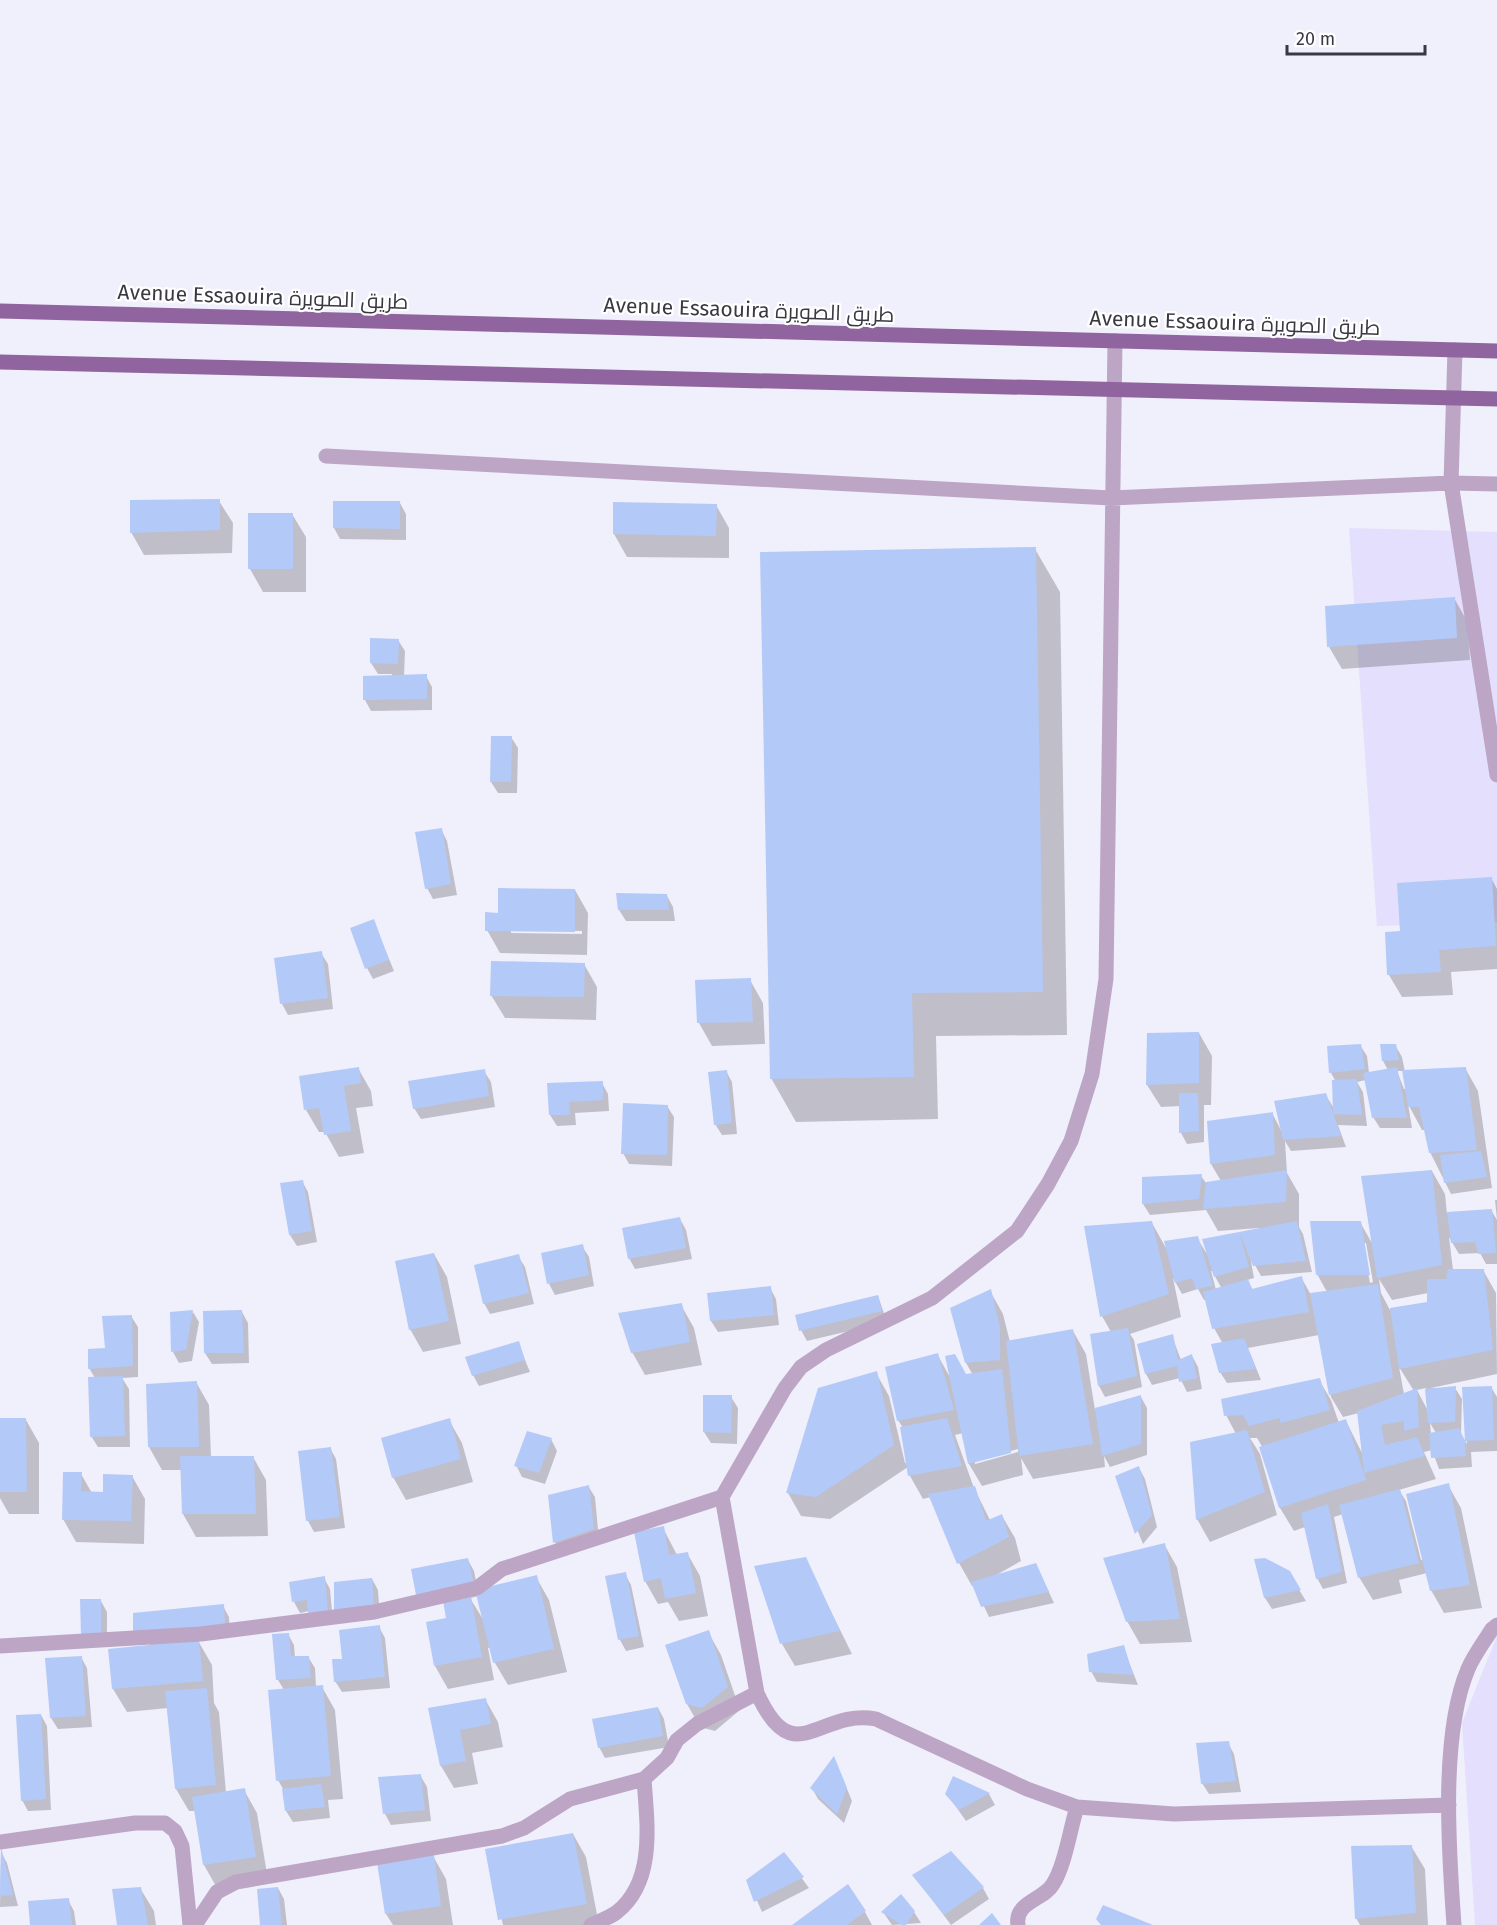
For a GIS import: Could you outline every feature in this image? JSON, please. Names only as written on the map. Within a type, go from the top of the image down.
[{"type":"main road","name":"Avenue Essaouira طريق الصويرة","points":[[0,311],[1497,351]]},
{"type":"main road","points":[[0,362],[1497,399]]},
{"type":"street","points":[[1115,341],[1106,979],[1092,1074],[1071,1141],[1048,1184],[1017,1231],[932,1298],[826,1350],[801,1367],[785,1388],[722,1497],[757,1693],[767,1716],[779,1730],[804,1734],[852,1717],[876,1719],[1027,1789],[1077,1807],[1174,1814],[1449,1805]]},
{"type":"street","points":[[1455,350],[1451,483],[1497,775]]},
{"type":"street","points":[[326,456],[1111,498],[1451,483],[1497,484]]},
{"type":"street","points":[[0,1646],[201,1634],[374,1612],[423,1602],[477,1588],[502,1569],[722,1497]]},
{"type":"street","points":[[1454,1925],[1449,1805],[1457,1708],[1468,1669],[1492,1629],[1497,1625]]},
{"type":"street","points":[[193,1925],[217,1892],[236,1882],[502,1836],[524,1828],[570,1799],[644,1779],[667,1758],[677,1740],[697,1724],[757,1693]]},
{"type":"street","points":[[591,1925],[615,1913],[630,1900],[641,1874],[648,1845],[644,1779]]},
{"type":"street","points":[[1018,1925],[1019,1913],[1023,1907],[1053,1886],[1077,1807]]},
{"type":"street","points":[[0,1842],[135,1823],[165,1823],[175,1831],[182,1846],[193,1925]]},
{"type":"shaded area","points":[[1349,528],[1497,532],[1497,922],[1377,926]]},
{"type":"shaded area","points":[[1497,1636],[1497,1925],[1475,1925],[1462,1723]]},
{"type":"building","points":[[220,499],[220,530],[130,533],[130,500]]},
{"type":"building","points":[[333,501],[400,501],[400,529],[333,528]]},
{"type":"building","points":[[613,502],[717,504],[716,536],[613,534]]},
{"type":"building","points":[[248,513],[293,513],[293,569],[248,569]]},
{"type":"building","points":[[1036,547],[1043,992],[912,993],[914,1077],[770,1079],[760,552]]},
{"type":"building","points":[[1455,597],[1457,638],[1327,647],[1325,606]]},
{"type":"building","points":[[370,638],[399,639],[398,664],[370,663]]},
{"type":"building","points":[[427,674],[427,699],[363,700],[363,676]]},
{"type":"building","points":[[491,736],[512,736],[511,782],[490,782]]},
{"type":"building","points":[[442,828],[451,884],[425,889],[415,832]]},
{"type":"building","points":[[1492,877],[1496,946],[1439,950],[1441,972],[1387,975],[1385,932],[1400,931],[1397,883]]},
{"type":"building","points":[[498,888],[575,889],[575,932],[485,931],[485,912],[498,913]]},
{"type":"building","points":[[616,893],[667,894],[669,910],[618,910]]},
{"type":"building","points":[[374,919],[389,960],[365,969],[350,928]]},
{"type":"building","points":[[322,951],[328,998],[280,1004],[274,958]]},
{"type":"building","points":[[491,961],[585,963],[584,997],[490,996]]},
{"type":"building","points":[[751,978],[753,1022],[697,1023],[695,980]]},
{"type":"building","points":[[1199,1032],[1199,1083],[1146,1085],[1147,1033]]},
{"type":"building","points":[[1361,1044],[1365,1069],[1329,1073],[1327,1046]]},
{"type":"building","points":[[1380,1044],[1396,1044],[1399,1060],[1382,1061]]},
{"type":"building","points":[[359,1067],[361,1083],[344,1086],[351,1131],[324,1135],[319,1108],[304,1110],[299,1076]]},
{"type":"building","points":[[1397,1067],[1407,1118],[1372,1118],[1363,1073]]},
{"type":"building","points":[[1466,1067],[1477,1150],[1429,1153],[1419,1107],[1408,1107],[1402,1070]]},
{"type":"building","points":[[485,1069],[489,1096],[413,1109],[408,1081]]},
{"type":"building","points":[[727,1070],[732,1123],[714,1125],[708,1072]]},
{"type":"building","points":[[1357,1079],[1362,1115],[1333,1114],[1332,1080]]},
{"type":"building","points":[[603,1081],[603,1100],[569,1102],[570,1115],[549,1115],[547,1083]]},
{"type":"building","points":[[1179,1093],[1198,1093],[1199,1131],[1179,1133]]},
{"type":"building","points":[[1326,1093],[1341,1136],[1283,1140],[1274,1101]]},
{"type":"building","points":[[623,1103],[668,1105],[667,1155],[621,1154]]},
{"type":"building","points":[[1273,1112],[1275,1155],[1210,1164],[1207,1121]]},
{"type":"building","points":[[1481,1151],[1487,1177],[1444,1183],[1440,1155]]},
{"type":"building","points":[[1287,1170],[1286,1202],[1203,1209],[1206,1182]]},
{"type":"building","points":[[1432,1170],[1442,1265],[1377,1278],[1361,1176]]},
{"type":"building","points":[[1202,1174],[1199,1199],[1142,1204],[1142,1177]]},
{"type":"building","points":[[303,1180],[312,1231],[289,1235],[280,1183]]},
{"type":"building","points":[[1492,1209],[1496,1253],[1478,1254],[1475,1242],[1451,1243],[1447,1212]]},
{"type":"building","points":[[680,1217],[686,1248],[628,1259],[622,1228]]},
{"type":"building","points":[[1152,1221],[1169,1294],[1100,1317],[1084,1226]]},
{"type":"building","points":[[1297,1221],[1306,1261],[1253,1266],[1239,1232]]},
{"type":"building","points":[[1310,1221],[1361,1221],[1370,1275],[1316,1275]]},
{"type":"building","points":[[1239,1232],[1249,1267],[1214,1277],[1202,1239]]},
{"type":"building","points":[[1198,1236],[1213,1286],[1196,1289],[1192,1278],[1175,1283],[1164,1241]]},
{"type":"building","points":[[583,1244],[589,1275],[547,1284],[541,1253]]},
{"type":"building","points":[[434,1253],[449,1321],[409,1330],[395,1261]]},
{"type":"building","points":[[519,1254],[529,1293],[483,1304],[474,1265]]},
{"type":"building","points":[[1448,1269],[1484,1269],[1493,1350],[1399,1369],[1390,1308],[1427,1302],[1427,1279],[1446,1279]]},
{"type":"building","points":[[1302,1276],[1309,1312],[1212,1329],[1203,1292],[1248,1279],[1252,1289]]},
{"type":"building","points":[[1378,1284],[1393,1378],[1329,1395],[1310,1293]]},
{"type":"building","points":[[771,1286],[774,1315],[710,1321],[707,1293]]},
{"type":"building","points":[[991,1289],[1000,1328],[1000,1360],[965,1363],[950,1308]]},
{"type":"building","points":[[878,1295],[882,1311],[799,1331],[795,1315]]},
{"type":"building","points":[[682,1303],[690,1342],[631,1353],[618,1313]]},
{"type":"building","points":[[193,1310],[186,1350],[171,1352],[170,1312]]},
{"type":"building","points":[[242,1310],[244,1353],[204,1353],[203,1311]]},
{"type":"building","points":[[132,1315],[133,1366],[88,1369],[88,1349],[105,1348],[102,1316]]},
{"type":"building","points":[[1128,1328],[1137,1376],[1098,1386],[1090,1334]]},
{"type":"building","points":[[1073,1329],[1093,1444],[1019,1456],[1006,1341]]},
{"type":"building","points":[[1173,1334],[1178,1360],[1192,1354],[1197,1378],[1179,1382],[1177,1366],[1145,1374],[1137,1344]]},
{"type":"building","points":[[1244,1338],[1256,1369],[1219,1373],[1211,1344]]},
{"type":"building","points":[[519,1341],[525,1360],[472,1376],[465,1357]]},
{"type":"building","points":[[938,1353],[954,1410],[897,1421],[885,1367]]},
{"type":"building","points":[[955,1354],[966,1374],[1002,1369],[1011,1453],[968,1464],[945,1356]]},
{"type":"building","points":[[877,1371],[894,1445],[816,1497],[786,1493],[818,1388]]},
{"type":"building","points":[[123,1376],[125,1436],[90,1437],[88,1377]]},
{"type":"building","points":[[1320,1378],[1330,1410],[1281,1423],[1279,1418],[1249,1426],[1243,1415],[1224,1416],[1221,1399]]},
{"type":"building","points":[[197,1381],[199,1447],[148,1447],[146,1384]]},
{"type":"building","points":[[1456,1386],[1455,1422],[1428,1423],[1425,1389]]},
{"type":"building","points":[[1492,1386],[1494,1440],[1465,1441],[1462,1387]]},
{"type":"building","points":[[1417,1388],[1419,1427],[1404,1431],[1404,1421],[1381,1425],[1385,1445],[1417,1437],[1425,1456],[1364,1473],[1357,1411]]},
{"type":"building","points":[[703,1395],[732,1395],[731,1433],[703,1432]]},
{"type":"building","points":[[1141,1395],[1141,1444],[1102,1456],[1095,1408]]},
{"type":"building","points":[[0,1418],[26,1418],[27,1492],[0,1492]]},
{"type":"building","points":[[450,1418],[461,1459],[392,1478],[381,1438]]},
{"type":"building","points":[[947,1418],[962,1466],[908,1476],[900,1427]]},
{"type":"building","points":[[1346,1419],[1366,1480],[1279,1508],[1259,1447]]},
{"type":"building","points":[[1459,1428],[1465,1441],[1466,1456],[1431,1458],[1429,1433]]},
{"type":"building","points":[[1247,1430],[1265,1492],[1196,1520],[1190,1442]]},
{"type":"building","points":[[527,1431],[552,1438],[539,1473],[514,1466]]},
{"type":"building","points":[[331,1447],[340,1517],[306,1521],[298,1451]]},
{"type":"building","points":[[180,1456],[254,1456],[256,1514],[182,1514]]},
{"type":"building","points":[[1139,1466],[1152,1515],[1135,1534],[1115,1476]]},
{"type":"building","points":[[63,1472],[82,1472],[81,1491],[103,1492],[103,1474],[133,1475],[131,1521],[62,1520]]},
{"type":"building","points":[[1449,1483],[1470,1585],[1430,1591],[1406,1494]]},
{"type":"building","points":[[589,1485],[594,1529],[553,1543],[548,1495]]},
{"type":"building","points":[[975,1486],[986,1521],[1002,1514],[1009,1537],[957,1564],[928,1494]]},
{"type":"building","points":[[1400,1489],[1419,1563],[1358,1578],[1339,1505]]},
{"type":"building","points":[[1328,1504],[1342,1572],[1316,1579],[1301,1513]]},
{"type":"building","points":[[664,1526],[669,1555],[688,1552],[696,1593],[665,1599],[661,1578],[644,1582],[634,1532]]},
{"type":"building","points":[[1165,1543],[1180,1619],[1126,1622],[1103,1558]]},
{"type":"building","points":[[806,1557],[840,1631],[780,1644],[754,1566]]},
{"type":"building","points":[[468,1558],[474,1585],[416,1595],[411,1569]]},
{"type":"building","points":[[1265,1558],[1290,1571],[1301,1590],[1264,1598],[1254,1559]]},
{"type":"building","points":[[1036,1563],[1049,1592],[981,1607],[971,1582]]},
{"type":"building","points":[[626,1572],[639,1636],[618,1640],[605,1576]]},
{"type":"building","points":[[537,1575],[554,1649],[493,1663],[475,1590]]},
{"type":"building","points":[[325,1576],[328,1611],[308,1613],[307,1600],[292,1602],[289,1582]]},
{"type":"building","points":[[372,1578],[374,1607],[334,1611],[334,1582]]},
{"type":"building","points":[[471,1596],[482,1657],[434,1666],[426,1622],[446,1618],[443,1601]]},
{"type":"building","points":[[80,1599],[101,1599],[101,1636],[81,1636]]},
{"type":"building","points":[[224,1604],[225,1626],[133,1633],[133,1613]]},
{"type":"building","points":[[380,1625],[385,1677],[334,1682],[332,1659],[342,1659],[339,1630]]},
{"type":"building","points":[[709,1630],[728,1687],[702,1708],[686,1704],[665,1645]]},
{"type":"building","points":[[289,1633],[291,1656],[309,1656],[311,1678],[276,1680],[272,1634]]},
{"type":"building","points":[[199,1640],[203,1681],[112,1689],[108,1649]]},
{"type":"building","points":[[1124,1645],[1133,1675],[1089,1672],[1087,1654]]},
{"type":"building","points":[[82,1656],[86,1716],[50,1718],[45,1658]]},
{"type":"building","points":[[323,1685],[331,1776],[276,1781],[268,1690]]},
{"type":"building","points":[[207,1688],[216,1785],[175,1789],[165,1691]]},
{"type":"building","points":[[486,1698],[491,1724],[460,1730],[466,1761],[440,1766],[428,1708]]},
{"type":"building","points":[[658,1707],[663,1736],[598,1748],[592,1719]]},
{"type":"building","points":[[41,1714],[46,1799],[21,1801],[16,1715]]},
{"type":"building","points":[[1229,1741],[1236,1781],[1201,1784],[1196,1743]]},
{"type":"building","points":[[834,1756],[847,1788],[837,1814],[810,1788]]},
{"type":"building","points":[[421,1774],[425,1810],[383,1814],[378,1777]]},
{"type":"building","points":[[953,1776],[990,1793],[959,1810],[945,1794]]},
{"type":"building","points":[[321,1784],[325,1807],[285,1811],[282,1789]]},
{"type":"building","points":[[245,1788],[256,1857],[203,1865],[192,1797]]},
{"type":"building","points":[[573,1833],[587,1904],[498,1920],[485,1849]]},
{"type":"building","points":[[1412,1845],[1416,1913],[1355,1919],[1351,1846]]},
{"type":"building","points":[[1,1847],[13,1895],[0,1896]]},
{"type":"building","points":[[951,1851],[984,1887],[944,1915],[912,1875]]},
{"type":"building","points":[[784,1852],[804,1877],[754,1902],[746,1880]]},
{"type":"building","points":[[434,1855],[441,1906],[385,1914],[377,1863]]},
{"type":"building","points":[[848,1884],[866,1911],[847,1925],[792,1925]]},
{"type":"building","points":[[141,1887],[148,1925],[117,1925],[112,1889]]},
{"type":"building","points":[[278,1887],[282,1925],[260,1925],[257,1889]]},
{"type":"building","points":[[901,1894],[915,1911],[906,1925],[902,1925],[881,1912]]},
{"type":"building","points":[[69,1898],[72,1925],[30,1925],[28,1901]]},
{"type":"building","points":[[1103,1905],[1153,1925],[1101,1925],[1096,1919]]},
{"type":"building","points":[[992,1913],[1001,1925],[979,1925]]}]
